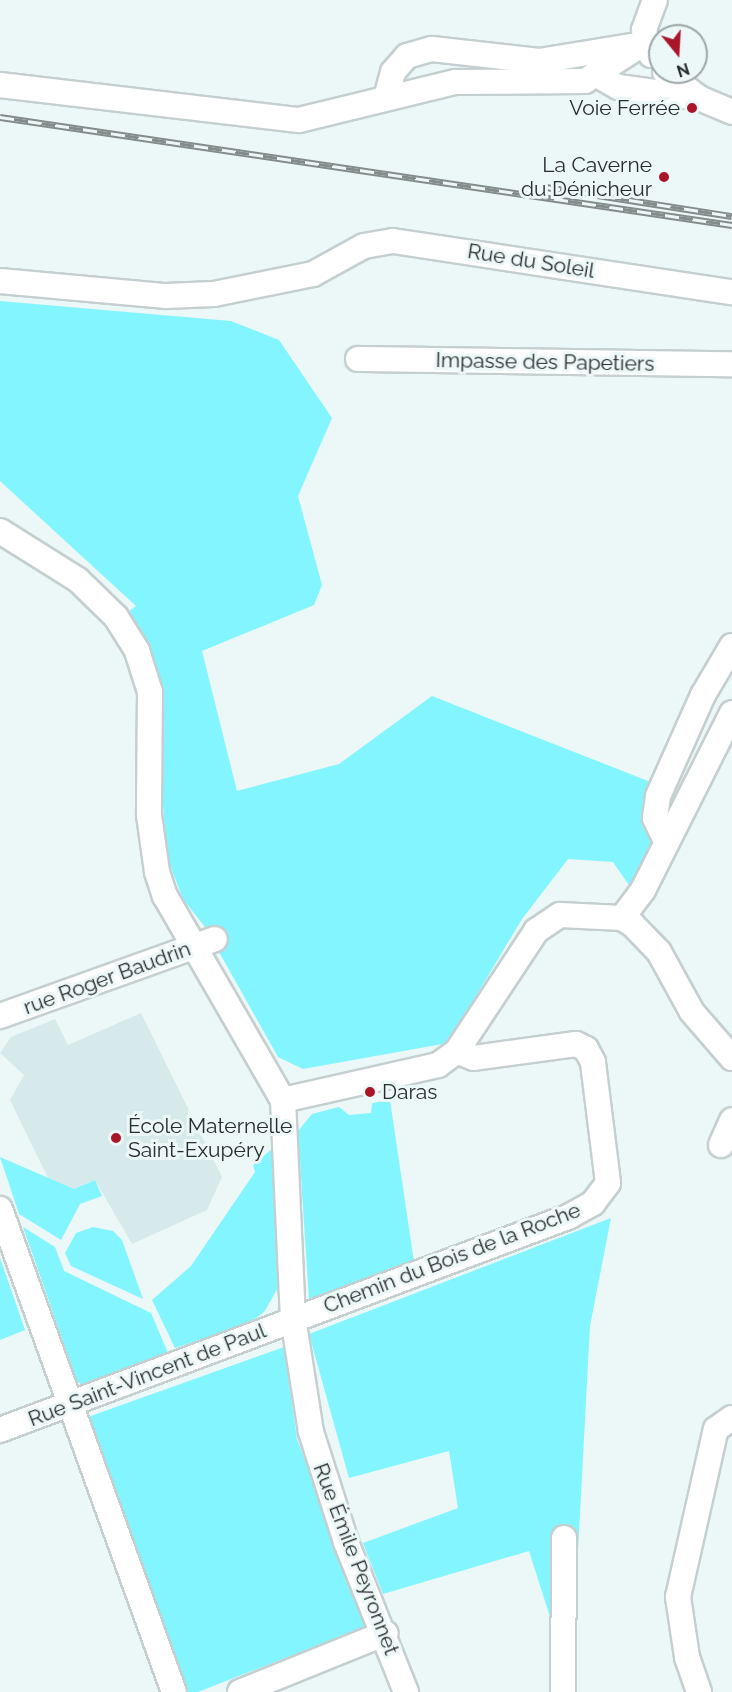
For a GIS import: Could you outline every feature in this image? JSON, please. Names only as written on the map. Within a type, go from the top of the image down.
[{"type":"street","points":[[0,85],[298,120],[455,82],[563,83],[599,76],[638,44],[653,2]]},
{"type":"street","points":[[638,44],[648,54]]},
{"type":"street","points":[[386,98],[393,72],[407,56],[432,49],[539,61],[638,44]]},
{"type":"street","points":[[599,76],[618,87],[699,98]]},
{"type":"street","points":[[681,84],[699,98],[732,112]]},
{"type":"street","name":"Rue du Soleil","points":[[0,281],[166,296],[214,294],[289,281],[335,263],[376,242],[409,242],[732,292]]},
{"type":"street","name":"Impasse des Papetiers","points":[[358,359],[732,364]]},
{"type":"street","points":[[0,531],[78,580],[116,617],[137,651],[150,692],[153,855],[165,896],[206,943],[283,1100],[422,1072],[457,1051],[536,930],[560,915],[622,918],[659,952],[692,1012],[732,1058]]},
{"type":"street","points":[[666,841],[655,818],[658,796],[703,695],[732,646]]},
{"type":"street","points":[[622,918],[643,890],[732,713]]},
{"type":"street","name":"rue Roger Baudrin","points":[[0,1016],[206,943]]},
{"type":"street","name":"Chemin du Bois de la Roche","points":[[293,1318],[568,1217],[593,1203],[608,1183],[594,1062],[586,1049],[576,1044],[474,1058],[457,1051]]},
{"type":"street","name":"Rue Émile Peyronnet","points":[[283,1100],[293,1318],[319,1466],[386,1633],[406,1692]]},
{"type":"street","points":[[721,1145],[732,1120]]},
{"type":"street","points":[[0,1209],[174,1692]]},
{"type":"street","name":"Rue Saint-Vincent de Paul","points":[[0,1430],[293,1318]]},
{"type":"street","points":[[699,1692],[687,1657],[678,1597],[716,1429],[732,1418]]},
{"type":"street","points":[[563,1692],[564,1538]]},
{"type":"street","points":[[240,1692],[386,1633]]},
{"type":"shaded area","points":[[0,301],[231,321],[279,340],[332,418],[298,496],[322,585],[314,605],[202,651],[237,791],[339,764],[432,696],[653,783],[649,817],[654,846],[631,888],[613,862],[568,859],[522,919],[448,1043],[303,1069],[278,1057],[205,927],[183,899],[166,855],[157,701],[124,615],[136,606],[0,481]]},
{"type":"shaded area","name":"École Maternelle Saint-Exupéry","points":[[141,1013],[222,1177],[207,1210],[132,1244],[95,1180],[74,1189],[48,1178],[10,1100],[24,1075],[0,1053],[11,1037],[55,1019],[68,1045]]},
{"type":"shaded area","points":[[390,1100],[414,1262],[309,1299],[298,1131],[312,1114],[339,1107],[349,1115],[371,1113],[372,1103]]},
{"type":"shaded area","points":[[273,1148],[278,1288],[264,1312],[248,1324],[175,1348],[152,1300],[191,1266],[255,1172],[253,1165]]},
{"type":"shaded area","points":[[0,1157],[74,1189],[95,1180],[102,1196],[80,1204],[61,1240],[19,1214]]},
{"type":"shaded area","points":[[611,1218],[590,1326],[571,1683],[529,1551],[383,1594],[363,1543],[458,1508],[449,1451],[349,1478],[309,1334]]},
{"type":"shaded area","points":[[23,1227],[55,1247],[64,1271],[151,1313],[168,1353],[82,1385],[77,1381]]},
{"type":"shaded area","points":[[93,1227],[113,1231],[122,1240],[143,1299],[71,1266],[65,1253],[76,1233]]},
{"type":"shaded area","points":[[0,1258],[25,1330],[0,1340]]},
{"type":"shaded area","points":[[284,1347],[297,1439],[367,1626],[198,1692],[184,1692],[88,1417]]},
{"type":"railway","points":[[0,117],[732,225]]},
{"type":"railway","points":[[546,187],[732,216]]},
{"type":"place","name":"Voie Ferrée","points":[[692,108]]},
{"type":"place","name":"La Caverne du Dénicheur","points":[[664,177]]},
{"type":"place","name":"Daras","points":[[370,1092]]},
{"type":"place","name":"École Maternelle Saint-Exupéry","points":[[116,1138]]}]
